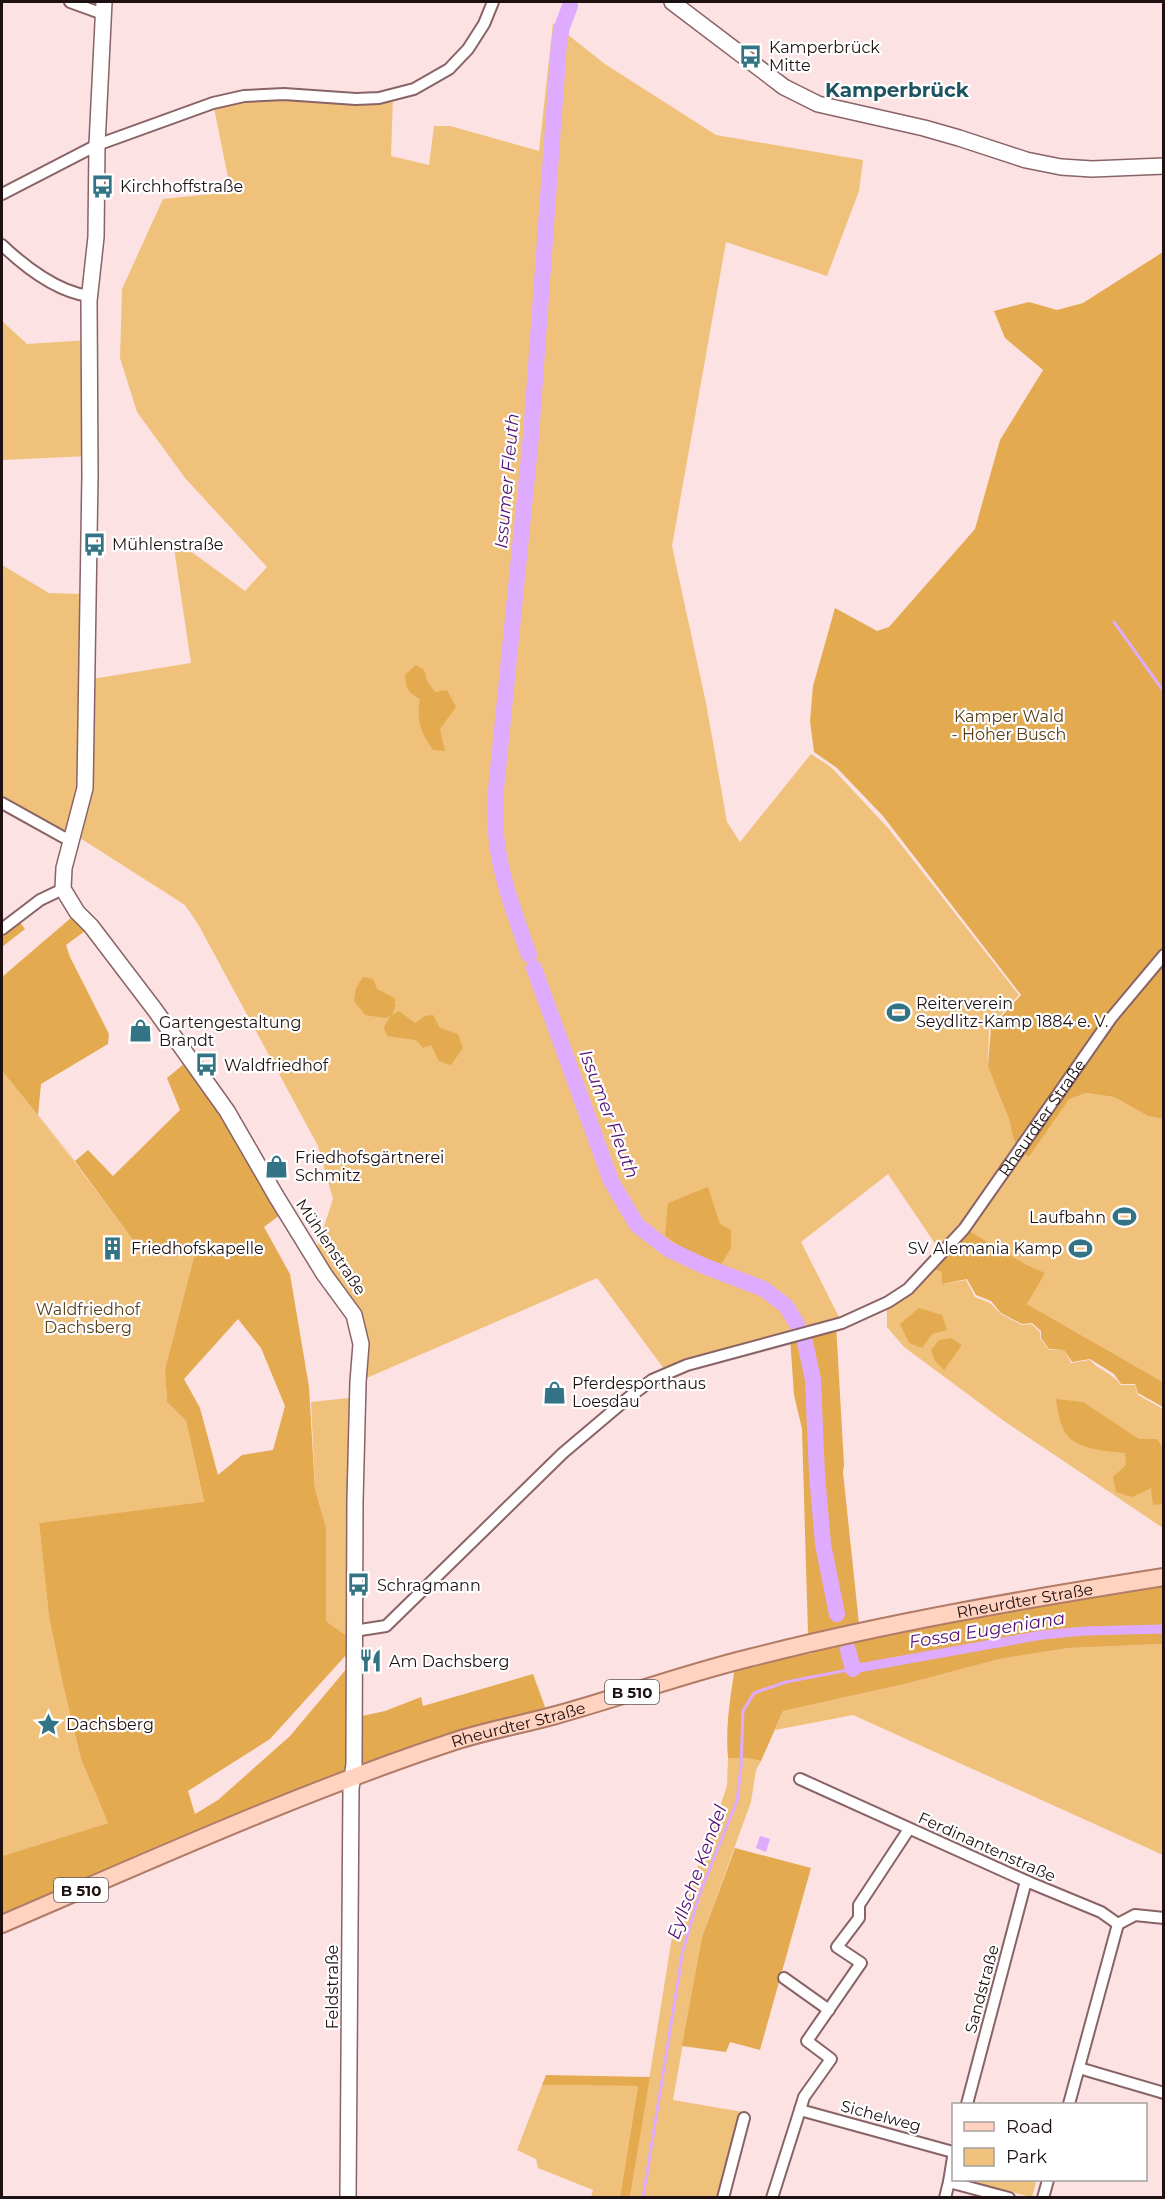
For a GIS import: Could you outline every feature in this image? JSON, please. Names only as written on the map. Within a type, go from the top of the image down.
[{"type":"main road","name":"Rheurdter Straße","points":[[2,1924],[186,1845],[353,1778],[499,1728],[554,1715],[749,1658],[983,1607],[1164,1577]]},
{"type":"street","points":[[2,929],[40,900],[63,889],[64,868],[85,788],[90,475],[89,296],[96,237],[97,146],[104,8],[70,2]]},
{"type":"street","points":[[2,194],[97,146],[213,103],[244,96],[284,94],[356,99],[379,98],[414,89],[449,69],[468,49],[484,24],[493,2]]},
{"type":"street","points":[[672,2],[784,87],[818,105],[924,128],[1026,160],[1092,170],[1164,165]]},
{"type":"street","points":[[2,245],[27,266],[54,283],[76,294],[89,296]]},
{"type":"street","points":[[2,803],[63,837],[72,839]]},
{"type":"street","name":"Mühlenstraße","points":[[63,889],[77,912],[91,926],[155,1010],[227,1112],[283,1210],[324,1274],[354,1315],[361,1344],[357,1406],[353,1778]]},
{"type":"street","name":"Rheurdter Straße","points":[[354,1631],[386,1626],[563,1453],[652,1380],[687,1365],[842,1323],[888,1302],[908,1289],[964,1229],[1112,1017],[1164,955]]},
{"type":"street","name":"Feldstraße","points":[[348,2198],[353,1778]]},
{"type":"street","name":"Ferdinantenstraße","points":[[800,1779],[1026,1881],[1101,1912],[1118,1924]]},
{"type":"street","points":[[772,2198],[804,2097],[831,2059],[807,2041],[861,1963],[837,1947],[859,1918],[859,1905],[909,1829]]},
{"type":"street","name":"Sandstraße","points":[[967,2103],[1026,1881]]},
{"type":"street","points":[[1069,2103],[1118,1924],[1135,1915],[1164,1918]]},
{"type":"street","points":[[784,1978],[829,2010]]},
{"type":"street","points":[[1079,2068],[1164,2093]]},
{"type":"street","name":"Sichelweg","points":[[801,2110],[952,2151]]},
{"type":"street","points":[[723,2198],[744,2118]]},
{"type":"street","points":[[945,2198],[952,2159]]},
{"type":"street","points":[[1043,2198],[1048,2181]]},
{"type":"street","points":[[949,2182],[1008,2198]]},
{"type":"green space","points":[[553,23],[605,64],[716,135],[863,160],[859,191],[827,276],[726,242],[672,546],[706,703],[727,822],[740,842],[811,754],[831,767],[888,828],[1019,995],[989,1028],[988,1067],[1012,1131],[1029,1157],[1069,1098],[1086,1093],[1114,1097],[1148,1116],[1163,1119],[1163,1382],[1027,1304],[1044,1273],[1025,1264],[942,1254],[888,1174],[801,1242],[842,1323],[667,1373],[597,1278],[362,1380],[368,1349],[365,1329],[315,1254],[333,1199],[318,1146],[198,924],[185,905],[80,838],[91,790],[92,679],[191,663],[174,548],[178,542],[245,591],[267,567],[185,478],[137,412],[120,358],[122,289],[163,199],[231,192],[213,103],[244,96],[393,95],[391,156],[429,165],[434,126],[450,126],[539,151]]},
{"type":"green space","name":"Kamper Wald - Hoher Busch","points":[[1163,252],[1163,1119],[1148,1116],[1114,1097],[1086,1093],[1069,1099],[1029,1157],[1015,1142],[1010,1122],[988,1067],[991,1028],[1021,995],[883,816],[837,768],[814,752],[810,721],[813,686],[835,608],[877,631],[889,627],[975,529],[1000,440],[1043,370],[1005,338],[994,311],[1029,302],[1057,310],[1083,303]]},
{"type":"green space","points":[[2,321],[27,344],[90,340],[89,456],[2,460]]},
{"type":"green space","points":[[2,565],[49,593],[82,594],[80,783],[66,833],[2,797]]},
{"type":"green space","points":[[416,665],[424,670],[427,681],[435,692],[447,690],[456,707],[440,729],[445,751],[433,750],[429,744],[419,720],[420,699],[407,687],[405,675]]},
{"type":"green space","points":[[72,917],[85,931],[66,945],[109,1034],[108,1044],[41,1084],[38,1115],[75,1161],[88,1150],[113,1176],[180,1110],[167,1078],[185,1063],[226,1120],[280,1215],[264,1227],[290,1274],[309,1387],[315,1489],[326,1527],[326,1621],[347,1636],[347,1654],[270,1739],[188,1791],[195,1814],[218,1800],[290,1736],[348,1667],[353,1718],[385,1711],[421,1697],[423,1706],[533,1674],[545,1707],[499,1728],[2,1918],[2,1856],[108,1823],[81,1759],[63,1685],[49,1617],[39,1523],[204,1502],[186,1421],[167,1402],[165,1369],[196,1249],[138,1247],[77,1164],[2,1071],[2,977]],"holes":[[[238,1319],[261,1348],[285,1406],[273,1450],[242,1455],[218,1475],[200,1408],[184,1379]]]},
{"type":"green space","points":[[19,921],[25,929],[2,947],[2,937]]},
{"type":"green space","points":[[363,977],[373,979],[377,989],[396,999],[392,1015],[399,1011],[415,1023],[425,1016],[433,1015],[440,1028],[458,1034],[463,1048],[451,1065],[439,1061],[431,1045],[423,1048],[416,1040],[387,1036],[384,1027],[390,1016],[385,1018],[365,1015],[354,1001],[356,988]]},
{"type":"green space","name":"Waldfriedhof Dachsberg","points":[[2,1071],[77,1165],[138,1247],[196,1249],[165,1369],[167,1402],[186,1421],[204,1503],[39,1523],[49,1617],[63,1685],[81,1759],[108,1823],[2,1856]]},
{"type":"green space","points":[[708,1187],[720,1224],[731,1230],[731,1248],[717,1271],[665,1236],[668,1203]]},
{"type":"green space","points":[[969,1231],[1045,1273],[1027,1304],[1163,1382],[1163,1407],[1138,1393],[1135,1384],[1121,1384],[1114,1374],[1090,1359],[1072,1362],[1064,1350],[1049,1349],[1041,1338],[1041,1331],[1032,1323],[1022,1324],[1001,1313],[991,1301],[976,1295],[967,1279],[942,1284],[942,1272],[929,1268]]},
{"type":"green space","points":[[929,1268],[942,1272],[942,1284],[966,1280],[975,1297],[990,1303],[1001,1314],[1022,1325],[1031,1324],[1040,1332],[1040,1338],[1049,1350],[1064,1350],[1071,1363],[1090,1360],[1121,1385],[1135,1385],[1138,1395],[1163,1409],[1163,1528],[1004,1421],[904,1347],[887,1327],[887,1304]]},
{"type":"green space","points":[[919,1308],[942,1315],[947,1330],[932,1334],[922,1348],[909,1343],[900,1324]]},
{"type":"green space","points":[[836,1324],[843,1472],[860,1633],[1163,1578],[1163,1644],[1069,1648],[999,1659],[909,1683],[783,1711],[761,1761],[728,1758],[728,1721],[736,1661],[810,1654],[858,1634],[808,1634],[802,1429],[794,1395],[790,1337]]},
{"type":"green space","points":[[951,1338],[962,1345],[944,1370],[935,1361],[931,1350],[939,1340]]},
{"type":"green space","points":[[349,1398],[347,1636],[326,1621],[326,1527],[315,1489],[311,1402]]},
{"type":"green space","points":[[1056,1399],[1083,1402],[1139,1439],[1157,1439],[1163,1448],[1163,1504],[1153,1505],[1151,1488],[1132,1497],[1116,1492],[1113,1477],[1126,1465],[1125,1453],[1094,1449],[1072,1440],[1062,1427]]},
{"type":"green space","points":[[1163,1644],[1163,1855],[853,1715],[775,1730],[783,1711],[909,1683],[998,1659],[1069,1648]]},
{"type":"green space","points":[[728,1758],[761,1761],[756,1770],[751,1802],[702,1937],[673,2100],[743,2112],[720,2197],[630,2198],[672,1937],[724,1795],[727,1785]]},
{"type":"green space","points":[[735,1848],[811,1868],[760,2050],[730,2042],[726,2052],[682,2046],[702,1937]]},
{"type":"green space","points":[[546,2075],[650,2077],[630,2197],[620,2197],[638,2086],[542,2085]]},
{"type":"green space","points":[[542,2085],[638,2086],[620,2197],[591,2197],[593,2190],[538,2168],[536,2159],[517,2150]]},
{"type":"green space","points":[[962,2181],[1036,2182],[1032,2197]]},
{"type":"shaded area","points":[[760,1836],[770,1839],[766,1852],[756,1848]]},
{"type":"waterway","name":"Issumer Fleuth","points":[[529,955],[509,898],[500,861],[495,800],[531,436],[559,43],[570,6]]},
{"type":"waterway","points":[[1114,622],[1164,692]]},
{"type":"waterway","name":"Issumer Fleuth","points":[[534,968],[611,1181],[637,1225],[668,1249],[704,1266],[764,1289],[786,1306],[797,1324]]},
{"type":"waterway","name":"Issumer Fleuth","points":[[805,1342],[813,1380],[823,1544],[837,1614]]},
{"type":"waterway","name":"Fossa Eugeniana","points":[[853,1669],[1042,1635],[1084,1631],[1164,1629]]},
{"type":"waterway","name":"Issumer Fleuth","points":[[848,1650],[853,1669]]},
{"type":"waterway","name":"Eyllsche Kendel","points":[[643,2198],[683,1950],[700,1893],[737,1801],[743,1711],[754,1693],[786,1682],[853,1669]]},
{"type":"place","name":"Kamperbrück Mitte","points":[[751,56]]},
{"type":"place","name":"Kirchhoffstraße","points":[[102,186]]},
{"type":"place","name":"Mühlenstraße","points":[[94,544]]},
{"type":"place","name":"Reiterverein Seydlitz-Kamp 1884 e. V.","points":[[898,1012]]},
{"type":"place","name":"Gartengestaltung Brandt","points":[[141,1031]]},
{"type":"place","name":"Waldfriedhof","points":[[206,1065]]},
{"type":"place","name":"Friedhofsgärtnerei Schmitz","points":[[277,1166]]},
{"type":"place","name":"Laufbahn","points":[[1124,1217]]},
{"type":"place","name":"Friedhofskapelle","points":[[113,1248]]},
{"type":"place","name":"SV Alemania Kamp","points":[[1080,1248]]},
{"type":"place","name":"Pferdesporthaus Loesdau","points":[[554,1392]]},
{"type":"place","name":"Schragmann","points":[[359,1585]]},
{"type":"place","name":"Am Dachsberg","points":[[371,1661]]},
{"type":"place","name":"Dachsberg","points":[[48,1724]]},
{"type":"district","name":"Kamperbrück","points":[[897,90]]}]
